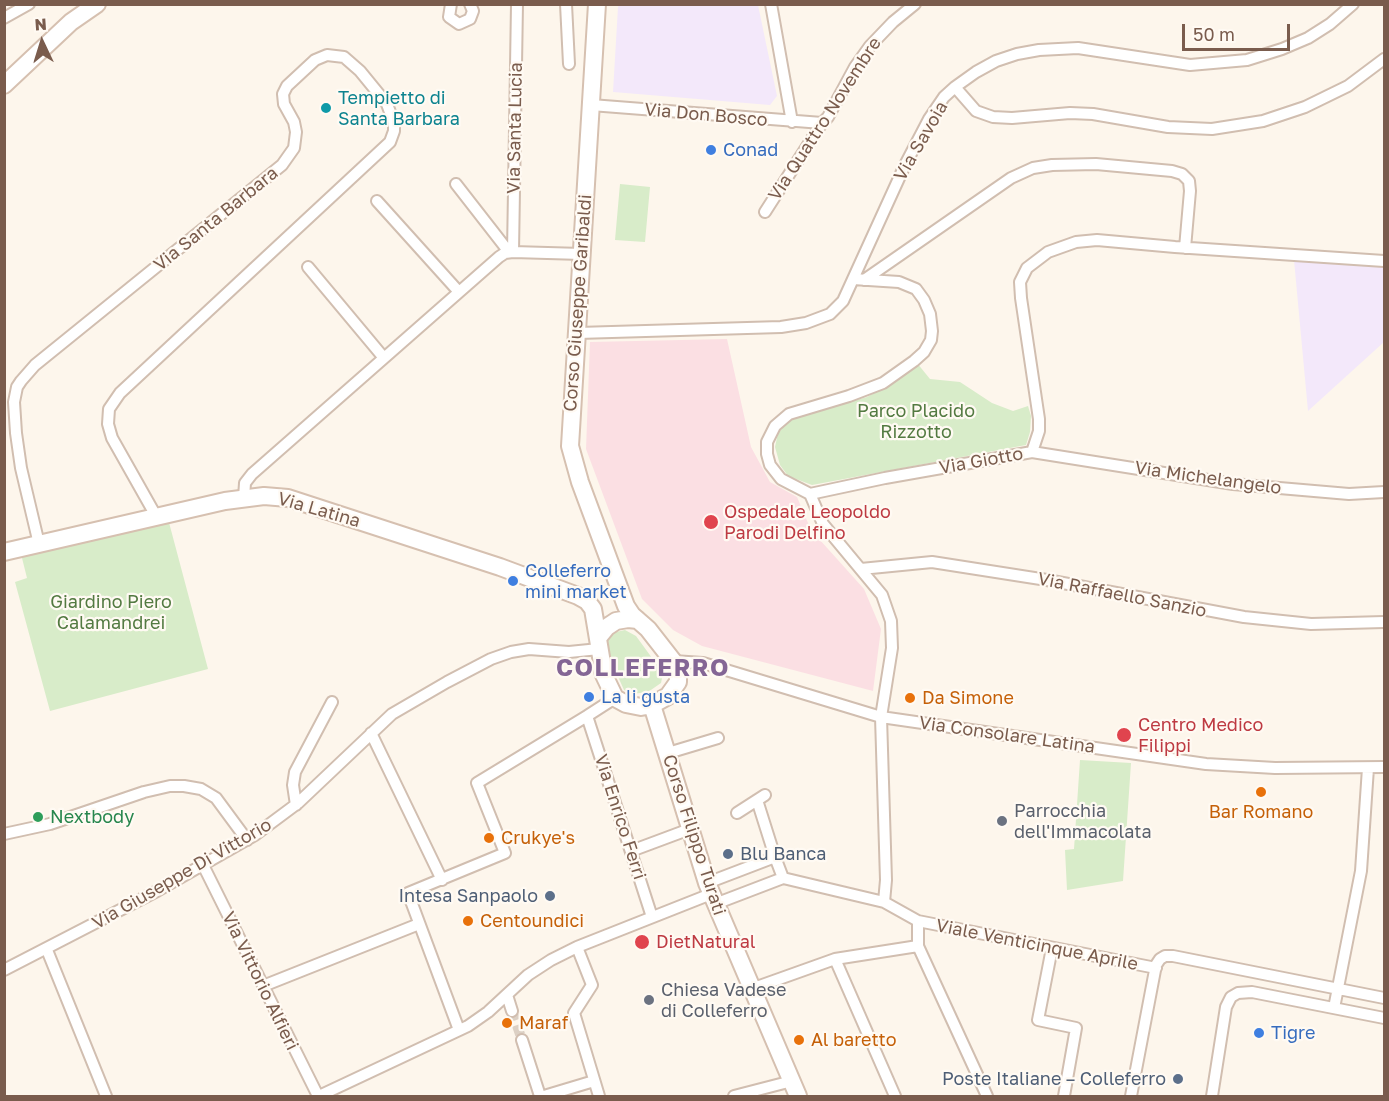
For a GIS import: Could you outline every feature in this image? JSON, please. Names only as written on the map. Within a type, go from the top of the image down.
[{"type":"main road","points":[[4,85],[63,29],[97,4]]},
{"type":"main road","name":"Corso Giuseppe Garibaldi","points":[[597,4],[570,446],[580,482],[621,593],[629,611],[638,620]]},
{"type":"main road","name":"Via Latina","points":[[4,552],[156,516],[244,498],[276,496],[500,567],[574,594],[587,601],[593,609],[601,638]]},
{"type":"main road","points":[[622,619],[638,620],[673,661],[678,670],[678,682],[668,696],[652,705],[633,706],[615,698],[604,675],[601,638],[622,619]]},
{"type":"main road","name":"Corso Filippo Turati","points":[[652,705],[711,893],[795,1089]]},
{"type":"street","points":[[4,18],[29,4]]},
{"type":"street","points":[[450,5],[449,17],[459,24],[470,19],[472,11],[470,4]]},
{"type":"street","name":"Via Santa Lucia","points":[[511,252],[517,4]]},
{"type":"street","points":[[566,4],[569,64]]},
{"type":"street","points":[[771,4],[792,122]]},
{"type":"street","name":"Via Quattro Novembre","points":[[765,212],[828,117],[852,72],[870,46],[893,22],[915,4]]},
{"type":"street","name":"Via Savoia","points":[[578,333],[749,329],[806,323],[836,310],[858,279],[911,152],[939,104],[955,87],[996,61],[1039,50],[1085,49],[1190,65],[1247,60],[1308,38],[1330,24],[1353,4]]},
{"type":"street","name":"Via Santa Barbara","points":[[39,544],[21,468],[16,433],[14,402],[17,387],[35,365],[282,165],[294,148],[296,132],[294,122],[284,104],[287,86],[315,60],[327,55],[344,57],[360,71],[387,104],[394,123],[390,142],[120,393],[109,409],[107,419],[112,438],[156,516]]},
{"type":"street","points":[[955,87],[976,111],[993,117],[1017,118],[1070,112],[1168,127],[1212,129],[1263,121],[1305,107],[1348,86],[1384,58]]},
{"type":"street","name":"Via Don Bosco","points":[[591,105],[822,123]]},
{"type":"street","points":[[858,279],[1011,178],[1023,172],[1052,165],[1096,164],[1172,171],[1182,174],[1190,186],[1185,248]]},
{"type":"street","points":[[456,184],[511,252]]},
{"type":"street","points":[[377,201],[459,292]]},
{"type":"street","name":"Via Giotto","points":[[810,494],[1032,452],[1038,437],[1039,426],[1020,290],[1023,274],[1027,268],[1048,252],[1061,246],[1086,240],[1384,261]]},
{"type":"street","points":[[244,498],[245,483],[252,474],[499,257],[511,252],[582,254]]},
{"type":"street","points":[[308,267],[384,358]]},
{"type":"street","points":[[858,279],[899,282],[916,290],[924,300],[930,314],[931,340],[914,362],[883,383],[789,414],[775,426],[769,435],[767,448],[770,465],[781,479],[810,494],[823,524],[878,588],[886,604],[892,629],[892,648],[881,717],[886,886],[884,902]]},
{"type":"street","name":"Via Michelangelo","points":[[1032,452],[1233,484],[1349,494],[1384,492]]},
{"type":"street","name":"Via Raffaello Sanzio","points":[[861,569],[915,562],[940,563],[1047,580],[1244,618],[1311,624],[1384,622]]},
{"type":"street","points":[[601,638],[615,613],[621,593]]},
{"type":"street","name":"Via Giuseppe Di Vittorio","points":[[4,970],[46,950],[247,840],[296,805],[383,721],[411,701],[502,654],[524,649],[569,652],[601,638]]},
{"type":"street","name":"Via Consolare Latina","points":[[673,661],[704,663],[881,717],[1194,762],[1275,768],[1384,767]]},
{"type":"street","points":[[459,1030],[408,893],[505,853],[477,783],[615,698]]},
{"type":"street","points":[[296,805],[293,785],[295,772],[332,702]]},
{"type":"street","name":"Via Enrico Ferri","points":[[587,717],[652,917]]},
{"type":"street","points":[[371,733],[442,880]]},
{"type":"street","points":[[668,753],[718,738]]},
{"type":"street","points":[[1334,1008],[1361,871],[1368,768]]},
{"type":"street","points":[[4,834],[50,824],[144,792],[170,786],[184,786],[201,789],[216,798],[247,840]]},
{"type":"street","points":[[711,893],[783,878],[775,857],[761,798],[737,813]]},
{"type":"street","points":[[631,851],[690,830]]},
{"type":"street","points":[[319,1096],[484,1016],[543,964],[577,947],[711,893],[775,857]]},
{"type":"street","name":"Via Vittorio Alfieri","points":[[203,865],[319,1096]]},
{"type":"street","name":"Viale Venticinque Aprile","points":[[783,878],[884,902],[918,921],[1052,948],[1156,968],[1162,958],[1173,956],[1384,998]]},
{"type":"street","points":[[918,921],[918,946],[987,1096]]},
{"type":"street","points":[[263,986],[419,924]]},
{"type":"street","points":[[752,989],[835,959],[918,946]]},
{"type":"street","points":[[577,947],[592,985],[574,1013],[599,1096]]},
{"type":"street","points":[[1052,948],[1038,1020],[1076,1028],[1064,1096]]},
{"type":"street","points":[[46,950],[106,1096]]},
{"type":"street","points":[[835,959],[895,1096]]},
{"type":"street","points":[[1131,1096],[1156,968]]},
{"type":"street","points":[[1212,1096],[1226,1007],[1235,994],[1248,992],[1384,1018]]},
{"type":"street","points":[[507,995],[512,1011]]},
{"type":"street","points":[[522,1040],[542,1096],[594,1081]]},
{"type":"street","points":[[734,1096],[795,1089]]},
{"type":"shaded area","points":[[620,4],[758,5],[777,96],[770,105],[613,92]]},
{"type":"shaded area","points":[[1294,260],[1384,266],[1384,342],[1308,411]]},
{"type":"shaded area","name":"Ospedale Leopoldo Parodi Delfino","points":[[727,339],[751,447],[770,482],[797,497],[811,530],[864,589],[881,629],[873,691],[702,646],[673,630],[642,599],[586,449],[590,342]]},
{"type":"green space","points":[[620,184],[650,187],[645,242],[615,240]]},
{"type":"green space","name":"Parco Placido Rizzotto","points":[[917,363],[930,379],[960,382],[992,403],[1013,411],[1028,406],[1031,416],[1026,445],[812,485],[788,476],[780,465],[775,447],[778,433],[790,419],[867,397],[897,381]]},
{"type":"green space","name":"Giardino Piero Calamandrei","points":[[167,515],[208,669],[50,711],[15,582],[27,578],[21,554]]},
{"type":"green space","points":[[625,630],[636,636],[663,673],[661,683],[648,692],[632,694],[624,690],[607,652],[608,639],[616,632]]},
{"type":"green space","points":[[1080,760],[1131,763],[1123,881],[1067,890],[1065,850],[1074,849]]},
{"type":"tunnel","points":[[512,1011],[522,1040]]},
{"type":"place","name":"Tempietto di Santa Barbara","points":[[326,108]]},
{"type":"place","name":"Conad","points":[[711,150]]},
{"type":"place","name":"Ospedale Leopoldo Parodi Delfino","points":[[711,522]]},
{"type":"place","name":"Colleferro mini market","points":[[513,581]]},
{"type":"place","name":"La li gusta","points":[[589,697]]},
{"type":"place","name":"Da Simone","points":[[910,698]]},
{"type":"place","name":"Centro Medico Filippi","points":[[1124,735]]},
{"type":"place","name":"Bar Romano","points":[[1261,792]]},
{"type":"place","name":"Nextbody","points":[[38,817]]},
{"type":"place","name":"Parrocchia dell'Immacolata","points":[[1002,821]]},
{"type":"place","name":"Crukye's","points":[[489,838]]},
{"type":"place","name":"Blu Banca","points":[[728,854]]},
{"type":"place","name":"Intesa Sanpaolo","points":[[550,896]]},
{"type":"place","name":"Centoundici","points":[[468,921]]},
{"type":"place","name":"DietNatural","points":[[642,942]]},
{"type":"place","name":"Chiesa Vadese di Colleferro","points":[[649,1000]]},
{"type":"place","name":"Maraf","points":[[507,1023]]},
{"type":"place","name":"Tigre","points":[[1259,1033]]},
{"type":"place","name":"Al baretto","points":[[799,1040]]},
{"type":"place","name":"Poste Italiane – Colleferro","points":[[1178,1079]]},
{"type":"district","name":"COLLEFERRO","points":[[643,668]]}]
